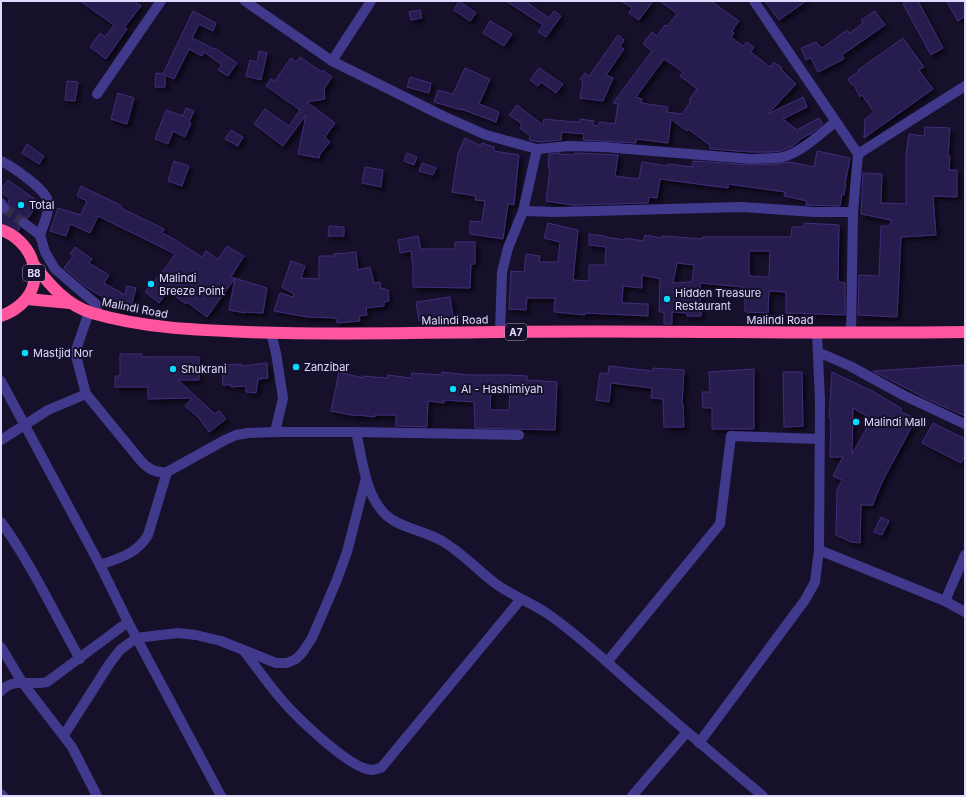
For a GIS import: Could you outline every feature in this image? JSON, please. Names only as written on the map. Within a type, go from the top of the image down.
[{"type":"highway","name":"B8","points":[[1,230],[9,233],[21,241],[29,252],[34,265],[34,283],[27,299]]},
{"type":"highway","name":"Malindi Road","points":[[34,265],[51,286],[70,303]]},
{"type":"highway","name":"Malindi Road","points":[[27,299],[70,303],[93,313],[165,328],[271,333],[965,332]]},
{"type":"highway","points":[[1,316],[15,310],[27,299]]},
{"type":"street","points":[[97,94],[161,1]]},
{"type":"street","points":[[245,1],[332,61],[443,116],[486,135],[537,149],[568,146],[604,146],[751,159],[775,158],[785,156],[801,148],[835,122]]},
{"type":"street","points":[[332,61],[370,1]]},
{"type":"street","points":[[754,1],[858,154],[853,212],[851,333]]},
{"type":"street","points":[[858,154],[965,86]]},
{"type":"street","points":[[500,332],[502,272],[508,248],[523,211],[537,149]]},
{"type":"street","points":[[1,161],[13,168],[42,190],[48,200],[48,208],[40,235],[45,252],[55,269],[96,304],[76,350],[76,356],[86,394],[145,466],[151,470],[160,473],[167,472],[225,440],[236,435],[248,433],[356,432],[519,434]]},
{"type":"street","points":[[523,211],[556,212],[742,207],[815,212],[853,212]]},
{"type":"street","points":[[24,223],[40,235]]},
{"type":"street","points":[[271,333],[275,345],[282,390],[281,407],[275,432]]},
{"type":"street","points":[[700,743],[805,600],[814,582],[819,550],[820,401],[817,333]]},
{"type":"street","points":[[818,352],[850,366],[903,395],[965,424]]},
{"type":"street","points":[[1,381],[100,565],[136,638],[220,796]]},
{"type":"street","points":[[1,440],[48,410],[86,394]]},
{"type":"street","points":[[356,432],[366,478],[378,506],[394,521],[435,537],[451,546],[496,584],[521,599],[533,604],[549,615],[607,662],[763,796]]},
{"type":"street","points":[[607,662],[720,524],[731,436],[819,439]]},
{"type":"street","points":[[100,565],[127,555],[144,543],[148,536],[167,472]]},
{"type":"street","points":[[64,735],[110,663],[120,650],[136,638],[178,633],[190,634],[221,641],[276,663],[287,663],[296,659],[312,638],[336,582],[347,552],[366,478]]},
{"type":"street","points":[[1,522],[51,604],[80,659]]},
{"type":"street","points":[[819,550],[945,601],[965,612]]},
{"type":"street","points":[[945,601],[965,555]]},
{"type":"street","points":[[243,650],[278,696],[311,728],[334,749],[357,764],[373,770],[381,768],[521,599]]},
{"type":"street","points":[[1,691],[5,686],[13,683],[22,682],[39,684],[47,682],[128,622]]},
{"type":"street","points":[[1,647],[22,682],[64,735],[79,759],[92,794]]},
{"type":"street","points":[[632,796],[687,732]]},
{"type":"building","points":[[80,1],[134,1],[141,6],[124,28],[127,29],[106,59],[90,47],[100,33],[105,37],[114,25]]},
{"type":"building","points":[[459,1],[476,13],[470,21],[454,10]]},
{"type":"building","points":[[506,1],[525,1],[549,18],[554,11],[561,16],[546,37],[538,32],[543,25]]},
{"type":"building","points":[[621,1],[653,1],[639,20],[629,13],[632,8]]},
{"type":"building","points":[[660,1],[711,1],[739,21],[732,31],[734,33],[731,37],[743,46],[747,42],[754,47],[751,52],[770,67],[774,62],[782,68],[781,69],[796,84],[768,114],[803,97],[807,107],[783,119],[797,130],[819,118],[823,124],[793,146],[781,151],[751,152],[711,149],[709,148],[711,146],[688,129],[687,131],[671,119],[668,143],[636,139],[636,143],[583,140],[584,134],[562,132],[561,140],[539,142],[529,140],[530,136],[520,128],[522,124],[509,115],[517,105],[543,125],[544,119],[580,122],[580,119],[594,121],[592,124],[597,126],[600,122],[615,124],[618,104],[613,103],[652,51],[643,44],[652,32],[657,36],[665,25],[667,26],[677,14]],"holes":[[[664,59],[683,72],[680,76],[697,89],[689,100],[691,101],[682,114],[667,112],[668,107],[641,103],[642,99],[636,97]]]},
{"type":"building","points":[[765,1],[806,1],[779,20]]},
{"type":"building","points":[[909,1],[918,1],[943,48],[931,55],[903,4]]},
{"type":"building","points":[[946,1],[965,1],[965,16],[958,21]]},
{"type":"building","points":[[420,10],[422,18],[411,20],[409,12]]},
{"type":"building","points":[[193,11],[216,23],[213,31],[199,24],[192,38],[214,49],[215,48],[237,63],[228,76],[218,70],[222,65],[204,52],[202,56],[189,49],[174,79],[165,75],[165,87],[155,87],[156,73],[163,74]]},
{"type":"building","points":[[875,11],[885,25],[842,55],[844,59],[818,72],[811,58],[806,60],[801,48],[816,42],[822,48],[847,30],[850,33],[863,23],[861,20]]},
{"type":"building","points":[[490,21],[512,34],[504,46],[483,33]]},
{"type":"building","points":[[618,35],[624,40],[620,47],[624,49],[606,75],[613,78],[603,101],[580,98],[583,81],[580,79],[585,73],[589,76]]},
{"type":"building","points":[[903,38],[924,67],[919,70],[933,89],[864,138],[865,119],[874,112],[862,95],[860,97],[854,85],[852,85],[848,79],[859,71],[858,70]]},
{"type":"building","points":[[259,51],[267,53],[261,80],[246,76],[250,60],[257,62]]},
{"type":"building","points":[[300,57],[332,77],[324,89],[325,99],[307,102],[335,123],[325,137],[330,142],[320,154],[319,158],[298,154],[306,115],[283,146],[254,124],[265,109],[289,126],[300,110],[266,86],[271,79],[275,81],[291,58],[296,62]]},
{"type":"building","points":[[465,68],[490,79],[479,104],[499,112],[496,122],[461,109],[434,102],[438,90],[453,94]]},
{"type":"building","points":[[539,68],[563,84],[556,93],[541,82],[538,86],[530,80]]},
{"type":"building","points":[[410,77],[431,83],[429,93],[407,87]]},
{"type":"building","points":[[67,81],[78,82],[75,101],[65,100]]},
{"type":"building","points":[[118,93],[134,98],[127,124],[111,119]]},
{"type":"building","points":[[186,108],[194,111],[185,137],[173,131],[168,144],[155,139],[166,110],[183,116]]},
{"type":"building","points":[[925,127],[950,128],[948,156],[950,156],[949,170],[957,170],[957,197],[933,196],[936,235],[901,237],[897,317],[858,315],[859,275],[879,276],[881,226],[890,226],[891,220],[861,214],[863,173],[882,174],[881,203],[906,204],[906,155],[909,134],[924,136]]},
{"type":"building","points":[[231,130],[243,137],[238,146],[225,139]]},
{"type":"building","points":[[465,138],[481,146],[482,143],[494,147],[494,151],[519,155],[514,205],[508,204],[503,239],[470,234],[470,221],[482,222],[485,201],[475,200],[476,196],[452,192],[458,153]]},
{"type":"building","points":[[27,144],[44,156],[39,164],[22,153]]},
{"type":"building","points":[[817,151],[850,158],[844,195],[842,194],[840,206],[806,205],[807,201],[784,196],[785,192],[728,184],[728,188],[660,179],[657,198],[649,197],[648,203],[572,205],[546,201],[550,168],[548,168],[549,154],[560,153],[559,154],[574,155],[575,153],[618,155],[615,176],[639,179],[642,162],[668,166],[668,164],[693,167],[693,161],[751,165],[789,162],[814,167]]},
{"type":"building","points":[[407,153],[417,157],[414,165],[404,161]]},
{"type":"building","points":[[174,161],[189,166],[182,186],[168,181]]},
{"type":"building","points":[[422,163],[436,168],[433,175],[419,171]]},
{"type":"building","points":[[365,167],[383,170],[381,187],[362,183]]},
{"type":"building","name":"Total","points":[[8,180],[39,202],[28,218],[22,217],[19,219],[18,225],[20,228],[18,231],[1,223],[1,214],[7,214],[10,208],[8,202],[10,199],[1,192],[1,189]]},
{"type":"building","points":[[81,186],[164,229],[162,233],[202,257],[206,251],[218,259],[227,246],[244,256],[231,277],[235,278],[207,317],[187,302],[186,304],[168,291],[159,303],[145,292],[175,254],[98,216],[90,233],[70,224],[66,236],[50,231],[58,208],[81,215],[87,201],[77,196]]},
{"type":"building","points":[[548,223],[578,230],[573,280],[589,281],[589,265],[605,265],[606,247],[589,245],[589,234],[625,240],[625,238],[643,241],[645,235],[662,238],[662,236],[703,239],[703,237],[791,237],[792,227],[804,227],[804,223],[839,225],[838,282],[845,283],[845,315],[786,313],[786,292],[769,291],[768,313],[745,312],[745,288],[700,283],[701,316],[687,316],[687,313],[672,312],[672,324],[664,324],[664,312],[659,312],[660,279],[642,275],[642,288],[623,286],[622,303],[648,304],[648,316],[585,313],[585,315],[554,312],[555,298],[527,298],[526,310],[509,309],[511,271],[524,272],[526,254],[540,256],[539,262],[558,262],[560,242],[544,238]],"holes":[[[749,251],[770,251],[769,277],[749,276]],[[677,263],[694,265],[692,282],[673,283]]]},
{"type":"building","points":[[329,226],[344,227],[344,236],[328,236]]},
{"type":"building","points":[[418,236],[421,249],[455,249],[455,242],[475,242],[475,264],[471,264],[470,288],[413,287],[411,251],[400,253],[398,240]]},
{"type":"building","points":[[75,247],[92,259],[89,263],[109,275],[104,283],[125,295],[127,286],[136,288],[130,311],[114,307],[115,304],[86,287],[64,268],[73,256],[70,254]]},
{"type":"building","points":[[356,252],[358,270],[370,267],[374,283],[380,282],[381,289],[384,288],[385,290],[388,290],[389,301],[384,302],[384,306],[366,308],[367,315],[359,316],[360,321],[337,323],[336,318],[307,317],[274,311],[280,293],[293,297],[294,294],[282,287],[291,261],[305,266],[301,278],[319,279],[319,256],[334,256],[334,254]]},
{"type":"building","points":[[235,278],[267,288],[263,313],[245,313],[229,310]]},
{"type":"building","points":[[450,297],[453,316],[419,321],[416,302]]},
{"type":"building","points":[[120,354],[142,354],[142,357],[199,357],[199,380],[178,380],[215,414],[219,411],[226,419],[209,432],[198,417],[185,406],[192,398],[148,399],[148,387],[115,387],[115,376],[120,376]]},
{"type":"building","points":[[267,363],[268,378],[258,379],[256,393],[246,392],[246,386],[231,387],[231,385],[223,385],[222,365],[241,364],[241,366]]},
{"type":"building","points":[[965,365],[965,416],[929,400],[873,371]]},
{"type":"building","points":[[609,366],[653,371],[653,368],[684,370],[682,404],[684,427],[664,427],[663,399],[651,398],[652,388],[611,383],[609,402],[596,400],[600,373],[608,374]]},
{"type":"building","points":[[754,369],[754,429],[712,429],[712,408],[703,408],[702,392],[710,392],[709,372]]},
{"type":"building","points":[[339,372],[363,378],[363,376],[387,378],[388,375],[411,378],[412,373],[442,375],[442,372],[470,375],[527,376],[527,380],[557,382],[555,430],[475,428],[474,402],[444,400],[444,403],[428,401],[427,427],[396,426],[396,415],[375,415],[375,417],[356,416],[331,411]],"holes":[[[491,391],[510,392],[509,410],[490,410]]]},
{"type":"building","points":[[783,372],[802,372],[803,426],[784,427]]},
{"type":"building","points":[[832,372],[874,392],[902,409],[900,411],[916,419],[883,480],[873,505],[861,505],[860,543],[851,542],[836,535],[837,490],[842,480],[833,476],[843,457],[830,457],[831,420],[829,418]],"holes":[[[853,408],[872,419],[852,454]]]},
{"type":"building","points":[[933,423],[965,439],[965,455],[961,463],[922,443]]},
{"type":"building","points":[[881,517],[889,521],[882,535],[874,532]]},
{"type":"tunnel","points":[[4,208],[24,223]]},
{"type":"place","name":"Total","points":[[21,205]]},
{"type":"place","name":"Malindi Breeze Point","points":[[151,284]]},
{"type":"place","name":"Hidden Treasure Restaurant","points":[[667,299]]},
{"type":"place","name":"Mastjid Nor","points":[[25,353]]},
{"type":"place","name":"Zanzibar","points":[[296,367]]},
{"type":"place","name":"Shukrani","points":[[173,369]]},
{"type":"place","name":"Al - Hashimiyah","points":[[453,389]]},
{"type":"place","name":"Malindi Mall","points":[[856,422]]}]
